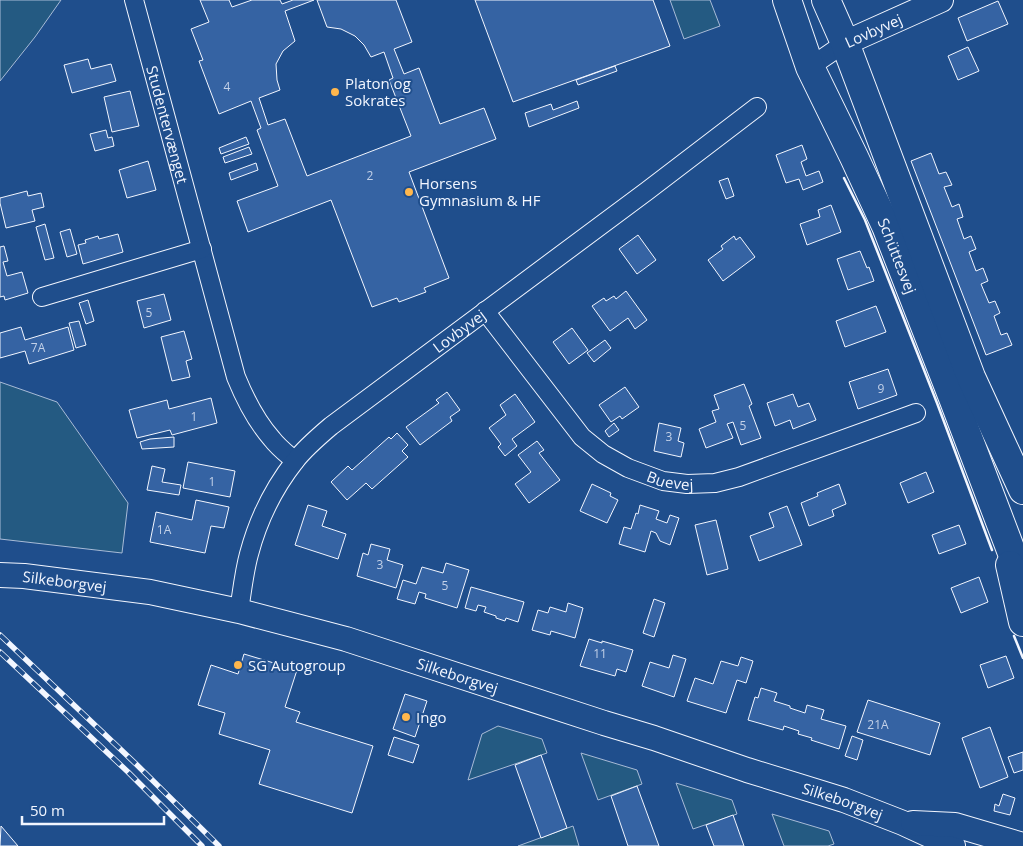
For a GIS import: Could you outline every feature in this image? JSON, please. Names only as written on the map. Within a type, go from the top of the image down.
[{"type":"main road","name":"Schüttesvej","points":[[787,0],[810,67],[886,226],[1023,582]]},
{"type":"main road","name":"Schüttesvej","points":[[826,0],[971,377],[1023,490]]},
{"type":"main road","name":"Lovbyvej","points":[[844,43],[941,0]]},
{"type":"main road","name":"Schüttesvej","points":[[998,515],[1023,622]]},
{"type":"main road","name":"Silkeborgvej","points":[[0,575],[24,576],[150,592],[239,611],[346,640],[844,800],[903,823],[953,846]]},
{"type":"main road","name":"Silkeborgvej","points":[[903,823],[955,824],[1023,845]]},
{"type":"street","name":"Studentervænget","points":[[134,0],[236,377],[242,392],[262,427],[272,440],[295,461]]},
{"type":"street","name":"Lovbyvej","points":[[810,67],[844,43]]},
{"type":"street","name":"Lovbyvej","points":[[239,611],[249,554],[262,515],[276,488],[295,461],[310,445],[331,426],[757,107]]},
{"type":"street","points":[[42,297],[202,250]]},
{"type":"street","name":"Buevej","points":[[485,311],[582,436],[603,454],[628,468],[663,480],[696,484],[715,483],[739,477],[916,414]]},
{"type":"shaded area","points":[[0,0],[61,0],[0,81]]},
{"type":"shaded area","points":[[670,0],[710,0],[720,26],[684,39]]},
{"type":"shaded area","points":[[0,382],[57,402],[128,503],[122,553],[0,539]]},
{"type":"shaded area","points":[[498,726],[542,739],[547,753],[468,780],[482,734]]},
{"type":"shaded area","points":[[581,753],[637,770],[642,784],[598,800]]},
{"type":"shaded area","points":[[676,783],[732,800],[737,814],[693,829]]},
{"type":"shaded area","points":[[772,814],[829,831],[834,844],[828,846],[784,846]]},
{"type":"shaded area","points":[[573,826],[579,846],[518,846]]},
{"type":"building","points":[[200,0],[229,0],[232,7],[252,0],[280,0],[282,4],[293,0],[314,0],[285,11],[295,41],[283,51],[276,64],[280,90],[259,98],[268,125],[285,119],[307,176],[411,136],[389,80],[393,78],[384,52],[371,57],[364,45],[355,36],[341,29],[327,27],[317,0],[396,0],[412,42],[394,49],[404,74],[419,68],[440,124],[484,108],[496,139],[409,172],[449,278],[424,288],[426,292],[399,302],[397,298],[372,307],[331,200],[248,232],[237,201],[278,186],[257,130],[261,128],[251,101],[219,114],[199,61],[203,60],[191,29],[209,22]]},
{"type":"building","points":[[475,0],[653,0],[670,46],[513,102]]},
{"type":"building","points":[[998,1],[1008,24],[967,41],[958,18]]},
{"type":"building","points":[[968,47],[979,71],[958,80],[948,56]]},
{"type":"building","points":[[88,59],[91,69],[111,64],[116,81],[72,93],[64,65]]},
{"type":"building","points":[[615,66],[617,71],[578,85],[576,80]]},
{"type":"building","points":[[130,91],[139,126],[112,132],[104,97]]},
{"type":"building","points":[[577,101],[579,108],[529,127],[525,113],[551,104],[553,110]]},
{"type":"building","points":[[106,130],[108,138],[112,137],[114,146],[95,151],[90,134]]},
{"type":"building","points":[[246,137],[249,144],[221,154],[219,148]]},
{"type":"building","points":[[802,145],[807,159],[801,162],[806,176],[819,171],[823,182],[803,190],[799,179],[786,183],[776,155]]},
{"type":"building","points":[[249,147],[252,154],[225,163],[223,157]]},
{"type":"building","points":[[931,153],[939,174],[946,172],[952,185],[944,187],[952,207],[959,204],[963,217],[957,219],[964,239],[971,236],[976,249],[969,252],[976,271],[983,268],[988,281],[981,284],[989,303],[995,301],[1000,313],[994,316],[1001,335],[1007,333],[1012,345],[986,355],[911,161]]},
{"type":"building","points":[[148,161],[156,190],[127,198],[119,170]]},
{"type":"building","points":[[256,163],[258,170],[231,180],[229,173]]},
{"type":"building","points":[[728,178],[734,196],[726,199],[719,181]]},
{"type":"building","points":[[27,191],[28,196],[41,193],[44,207],[32,210],[35,221],[6,228],[0,198]]},
{"type":"building","points":[[831,205],[841,232],[807,245],[800,224],[820,217],[818,210]]},
{"type":"building","points":[[45,224],[54,258],[45,260],[36,227]]},
{"type":"building","points":[[70,229],[77,254],[67,257],[60,232]]},
{"type":"building","points":[[118,234],[123,252],[83,264],[78,245],[86,243],[85,240],[98,236],[99,239]]},
{"type":"building","points":[[638,235],[656,260],[637,274],[619,249]]},
{"type":"building","points":[[734,236],[736,240],[740,237],[755,257],[723,281],[708,260],[723,249],[721,246]]},
{"type":"building","points":[[4,246],[8,261],[3,262],[7,276],[22,272],[28,293],[5,300],[4,296],[0,297],[0,247]]},
{"type":"building","points":[[860,251],[874,281],[848,290],[837,259]]},
{"type":"building","points":[[626,291],[647,320],[635,329],[628,318],[610,331],[592,306],[604,298],[606,301],[614,296],[616,299]]},
{"type":"building","points":[[164,294],[171,320],[144,328],[137,301]]},
{"type":"building","points":[[88,300],[94,321],[86,324],[79,303]]},
{"type":"building","points":[[876,306],[886,332],[845,347],[836,321]]},
{"type":"building","points":[[79,321],[86,345],[76,348],[69,323]]},
{"type":"building","points":[[21,327],[25,340],[68,327],[74,350],[29,364],[25,351],[0,358],[0,333]]},
{"type":"building","points":[[572,328],[588,350],[569,364],[553,342]]},
{"type":"building","points":[[184,331],[192,359],[186,361],[190,377],[172,381],[161,337]]},
{"type":"building","points":[[605,340],[611,348],[594,362],[587,353]]},
{"type":"building","points":[[888,369],[897,395],[858,409],[849,382]]},
{"type":"building","points":[[744,384],[752,404],[749,406],[761,438],[741,445],[733,422],[727,424],[733,438],[706,448],[699,429],[716,422],[712,411],[719,409],[714,395]]},
{"type":"building","points":[[625,387],[639,407],[622,419],[620,416],[611,422],[599,405]]},
{"type":"building","points":[[447,392],[460,410],[450,417],[452,421],[420,445],[406,427],[439,403],[436,400]]},
{"type":"building","points":[[515,394],[535,422],[512,439],[517,446],[505,456],[498,447],[501,444],[489,428],[506,415],[500,405]]},
{"type":"building","points":[[793,394],[798,407],[809,403],[816,420],[793,429],[790,420],[775,426],[767,403]]},
{"type":"building","points":[[211,398],[217,423],[172,435],[170,430],[137,438],[129,410],[167,400],[169,409]]},
{"type":"building","points":[[614,423],[619,430],[609,437],[605,431]]},
{"type":"building","points":[[659,423],[681,428],[678,441],[684,443],[681,457],[654,451]]},
{"type":"building","points":[[397,433],[408,445],[402,451],[408,457],[372,489],[366,483],[347,500],[331,482],[348,466],[352,470],[389,437],[391,439]]},
{"type":"building","points":[[174,437],[174,447],[142,449],[140,442],[150,439]]},
{"type":"building","points":[[537,441],[544,450],[539,453],[560,480],[529,503],[515,484],[531,472],[518,455]]},
{"type":"building","points":[[188,462],[235,471],[230,497],[183,488]]},
{"type":"building","points":[[152,466],[165,469],[162,482],[181,485],[179,495],[147,490]]},
{"type":"building","points":[[926,472],[934,492],[908,503],[900,483]]},
{"type":"building","points":[[592,484],[611,493],[610,496],[618,500],[607,523],[580,511]]},
{"type":"building","points":[[839,484],[846,504],[832,510],[834,516],[809,526],[801,503],[818,496],[817,493]]},
{"type":"building","points":[[196,500],[229,507],[224,528],[211,526],[205,553],[150,542],[156,512],[192,520]]},
{"type":"building","points":[[308,505],[327,511],[322,526],[346,534],[338,559],[295,545]]},
{"type":"building","points":[[640,505],[659,511],[656,519],[667,523],[670,515],[679,518],[670,545],[660,541],[656,533],[651,531],[645,552],[619,544],[624,527],[631,529]]},
{"type":"building","points":[[787,506],[802,545],[759,561],[750,536],[774,527],[769,513]]},
{"type":"building","points":[[716,520],[728,569],[707,575],[695,525]]},
{"type":"building","points":[[959,525],[966,544],[939,554],[932,535]]},
{"type":"building","points":[[371,544],[390,549],[387,560],[403,565],[396,588],[357,576],[363,553],[368,555]]},
{"type":"building","points":[[446,563],[469,570],[457,608],[425,598],[426,594],[419,592],[415,604],[397,599],[403,580],[416,584],[422,567],[443,573]]},
{"type":"building","points":[[979,577],[988,602],[961,613],[951,588]]},
{"type":"building","points":[[471,587],[524,602],[518,622],[506,618],[505,621],[496,618],[496,616],[484,612],[486,607],[478,605],[476,611],[465,608]]},
{"type":"building","points":[[654,599],[665,603],[654,637],[643,633]]},
{"type":"building","points":[[568,603],[583,608],[575,638],[551,631],[550,635],[532,630],[538,610],[548,613],[550,607],[566,612]]},
{"type":"building","points":[[589,639],[633,650],[626,672],[617,669],[615,676],[580,666]]},
{"type":"building","points":[[244,654],[297,670],[285,707],[300,712],[296,722],[373,746],[352,813],[259,784],[270,750],[219,734],[225,713],[198,705],[211,665],[238,674]]},
{"type":"building","points":[[673,655],[686,659],[674,697],[642,686],[650,662],[669,668]]},
{"type":"building","points":[[1006,656],[1014,678],[988,688],[980,665]]},
{"type":"building","points":[[741,657],[753,661],[746,683],[737,680],[726,713],[687,701],[695,678],[713,684],[721,661],[738,666]]},
{"type":"building","points":[[761,688],[777,693],[774,701],[805,713],[807,705],[824,710],[821,719],[846,726],[839,749],[811,740],[812,738],[798,734],[799,731],[784,726],[783,730],[748,720],[755,697],[758,698]]},
{"type":"building","points":[[405,694],[427,701],[415,737],[393,729]]},
{"type":"building","points":[[868,700],[940,723],[930,755],[857,732]]},
{"type":"building","points":[[990,727],[1008,777],[980,788],[962,738]]},
{"type":"building","points":[[852,736],[863,740],[857,760],[845,756]]},
{"type":"building","points":[[394,737],[419,745],[413,763],[388,755]]},
{"type":"building","points":[[1023,752],[1023,770],[1014,773],[1008,757]]},
{"type":"building","points":[[541,755],[567,828],[541,838],[515,765]]},
{"type":"building","points":[[637,786],[659,846],[628,846],[611,796]]},
{"type":"building","points":[[1003,794],[1015,798],[1010,815],[994,811],[995,804],[999,806]]},
{"type":"building","points":[[733,815],[744,846],[714,846],[706,825]]},
{"type":"building","points":[[1,826],[18,846],[0,846]]},
{"type":"railway","points":[[0,635],[219,846]]},
{"type":"railway","points":[[0,652],[128,772],[202,846]]},
{"type":"wall","points":[[844,178],[865,220],[992,550]]},
{"type":"wall","points":[[1014,636],[1023,658]]},
{"type":"place","name":"Platon og Sokrates","points":[[335,92]]},
{"type":"place","name":"Horsens Gymnasium & HF","points":[[409,192]]},
{"type":"place","name":"SG Autogroup","points":[[238,665]]},
{"type":"place","name":"Ingo","points":[[406,717]]}]
